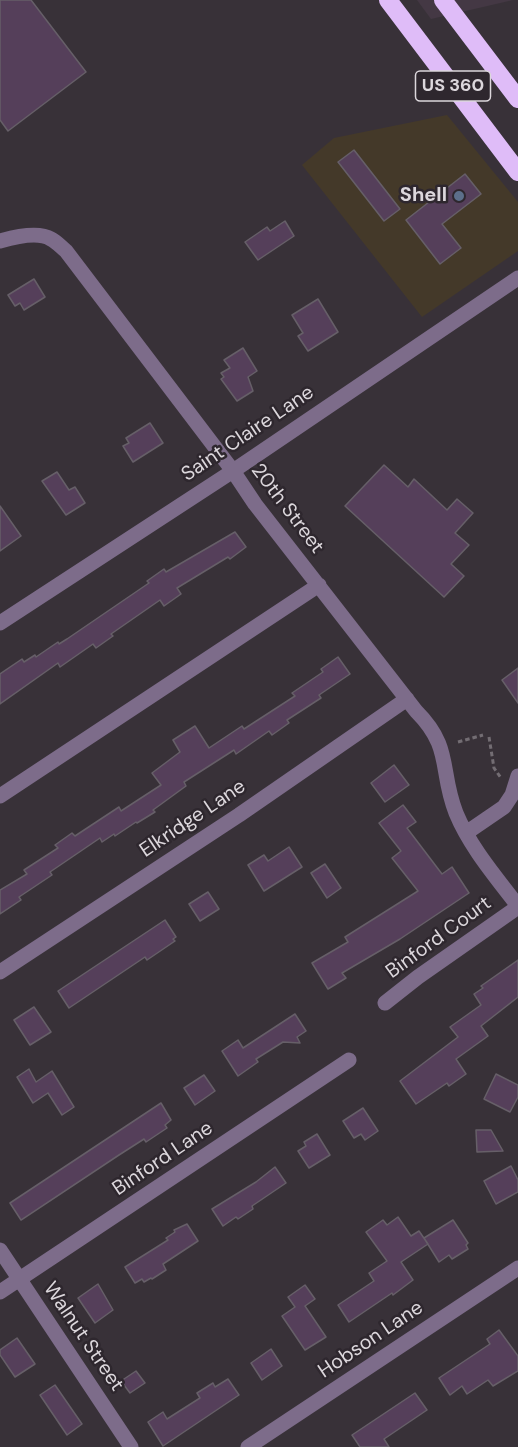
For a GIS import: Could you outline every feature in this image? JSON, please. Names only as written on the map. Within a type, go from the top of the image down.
[{"type":"highway","name":"US 360","points":[[388,0],[518,172]]},
{"type":"highway","name":"US 360","points":[[443,0],[518,99]]},
{"type":"street","name":"20th Street","points":[[0,241],[43,235],[52,239],[66,251],[255,504],[426,721],[437,737],[443,754],[452,800],[466,833],[518,907]]},
{"type":"street","name":"Saint Claire Lane","points":[[0,623],[232,471],[518,278]]},
{"type":"street","points":[[0,796],[318,585]]},
{"type":"street","name":"Elkridge Lane","points":[[0,972],[239,814],[407,699]]},
{"type":"street","points":[[466,833],[504,807],[512,795],[512,780]]},
{"type":"street","name":"Binford Court","points":[[386,1003],[417,977],[518,907]]},
{"type":"street","name":"Binford Lane","points":[[0,1292],[349,1060]]},
{"type":"street","name":"Walnut Street","points":[[0,1250],[131,1447]]},
{"type":"street","name":"Hobson Lane","points":[[248,1447],[518,1268]]},
{"type":"path","points":[[458,742],[483,735]]},
{"type":"path","points":[[489,737],[494,768],[512,780]]},
{"type":"shaded area","points":[[417,0],[513,0],[431,19]]},
{"type":"shaded area","points":[[447,115],[518,202],[518,251],[422,317],[302,165],[334,138]]},
{"type":"building","points":[[0,0],[31,0],[86,72],[8,131],[0,120]]},
{"type":"building","points":[[354,150],[400,209],[384,221],[338,162]]},
{"type":"building","points":[[465,174],[481,194],[442,224],[461,248],[440,264],[406,220]]},
{"type":"building","points":[[285,221],[294,236],[258,260],[245,242],[267,227],[270,231]]},
{"type":"building","points":[[34,279],[45,297],[24,310],[20,303],[15,306],[8,295]]},
{"type":"building","points":[[318,299],[338,332],[308,351],[298,336],[303,333],[292,315]]},
{"type":"building","points":[[243,348],[257,371],[248,377],[253,391],[237,401],[221,379],[224,377],[221,373],[230,368],[224,360]]},
{"type":"building","points":[[150,423],[163,443],[133,462],[123,446],[129,443],[126,438]]},
{"type":"building","points":[[384,465],[408,487],[414,479],[447,510],[457,499],[473,513],[455,533],[469,545],[451,564],[464,576],[444,597],[345,506]]},
{"type":"building","points":[[57,472],[69,490],[75,487],[85,503],[66,515],[42,481]]},
{"type":"building","points":[[0,506],[21,536],[0,551]]},
{"type":"building","points":[[235,532],[246,547],[230,559],[228,557],[177,588],[181,594],[164,606],[160,600],[111,634],[113,636],[96,648],[93,644],[60,667],[58,663],[0,704],[0,674],[22,659],[24,662],[35,655],[36,657],[58,642],[59,644],[67,639],[149,583],[147,581],[164,569],[166,572]]},
{"type":"building","points":[[338,657],[350,674],[319,695],[321,698],[287,720],[289,723],[272,735],[269,731],[236,754],[234,750],[184,782],[186,786],[153,810],[155,812],[115,836],[114,834],[102,842],[100,838],[50,872],[52,875],[19,897],[21,900],[0,914],[0,890],[27,874],[24,870],[58,848],[55,845],[72,833],[75,836],[119,807],[121,811],[161,785],[152,773],[180,752],[173,740],[195,726],[209,748],[242,726],[244,729],[295,696],[292,693],[323,672],[321,669]]},
{"type":"building","points":[[518,668],[518,703],[502,680]]},
{"type":"building","points":[[394,765],[409,785],[385,802],[371,783]]},
{"type":"building","points":[[403,805],[416,822],[407,828],[442,874],[452,867],[469,893],[400,939],[342,973],[346,978],[328,989],[312,963],[348,942],[345,937],[418,891],[392,858],[401,851],[379,823]]},
{"type":"building","points":[[289,847],[302,867],[264,891],[248,865],[264,855],[268,861]]},
{"type":"building","points":[[325,864],[341,888],[327,898],[311,873]]},
{"type":"building","points":[[208,892],[219,909],[200,921],[189,904]]},
{"type":"building","points":[[165,920],[176,937],[173,939],[175,941],[147,960],[145,957],[69,1008],[58,991]]},
{"type":"building","points":[[518,960],[518,997],[481,1026],[488,1036],[456,1059],[466,1074],[449,1086],[447,1083],[416,1104],[400,1081],[458,1037],[450,1027],[481,1005],[474,994],[483,988],[481,986]]},
{"type":"building","points":[[34,1007],[51,1032],[30,1045],[14,1020]]},
{"type":"building","points":[[295,1014],[306,1031],[297,1037],[300,1043],[283,1042],[256,1059],[258,1062],[238,1076],[222,1051],[238,1040],[243,1048]]},
{"type":"building","points":[[29,1069],[36,1082],[52,1071],[74,1107],[62,1115],[48,1093],[33,1103],[17,1077]]},
{"type":"building","points":[[496,1074],[518,1085],[518,1097],[510,1112],[484,1099]]},
{"type":"building","points":[[204,1075],[215,1091],[195,1105],[184,1088]]},
{"type":"building","points":[[161,1103],[171,1120],[165,1125],[167,1128],[146,1142],[144,1139],[21,1220],[10,1203]]},
{"type":"building","points":[[363,1108],[378,1131],[365,1140],[361,1134],[354,1138],[343,1121]]},
{"type":"building","points":[[476,1130],[491,1130],[503,1151],[477,1152]]},
{"type":"building","points":[[317,1134],[330,1155],[309,1168],[298,1151],[306,1146],[304,1142]]},
{"type":"building","points":[[511,1166],[518,1180],[518,1192],[496,1204],[484,1181]]},
{"type":"building","points":[[275,1167],[286,1183],[252,1206],[253,1209],[223,1226],[212,1209],[256,1182]]},
{"type":"building","points":[[398,1217],[411,1236],[419,1231],[428,1244],[401,1262],[413,1280],[349,1322],[338,1305],[374,1281],[369,1273],[387,1261],[366,1232],[383,1220],[387,1225]]},
{"type":"building","points":[[453,1220],[468,1243],[466,1245],[468,1249],[452,1259],[449,1255],[439,1262],[424,1238]]},
{"type":"building","points":[[187,1224],[198,1241],[163,1264],[166,1270],[152,1279],[144,1282],[142,1279],[135,1283],[125,1267],[168,1240],[166,1238],[175,1232],[174,1230]]},
{"type":"building","points":[[98,1284],[113,1310],[95,1323],[78,1298]]},
{"type":"building","points":[[305,1285],[315,1299],[305,1306],[326,1337],[305,1350],[282,1316],[295,1307],[288,1297]]},
{"type":"building","points":[[499,1330],[518,1356],[518,1371],[493,1386],[488,1380],[467,1394],[462,1386],[450,1395],[439,1378],[490,1344],[487,1339]]},
{"type":"building","points":[[17,1338],[35,1364],[15,1377],[0,1355],[0,1350]]},
{"type":"building","points":[[271,1349],[282,1366],[262,1380],[251,1363]]},
{"type":"building","points":[[136,1371],[145,1383],[130,1393],[121,1381]]},
{"type":"building","points":[[228,1379],[239,1395],[163,1446],[148,1422],[163,1412],[167,1419],[200,1398],[197,1393],[213,1383],[215,1387]]},
{"type":"building","points":[[55,1385],[82,1424],[67,1435],[40,1395]]},
{"type":"building","points":[[415,1393],[427,1410],[384,1439],[389,1447],[360,1447],[352,1435]]},
{"type":"place","name":"Shell","points":[[459,196]]}]
